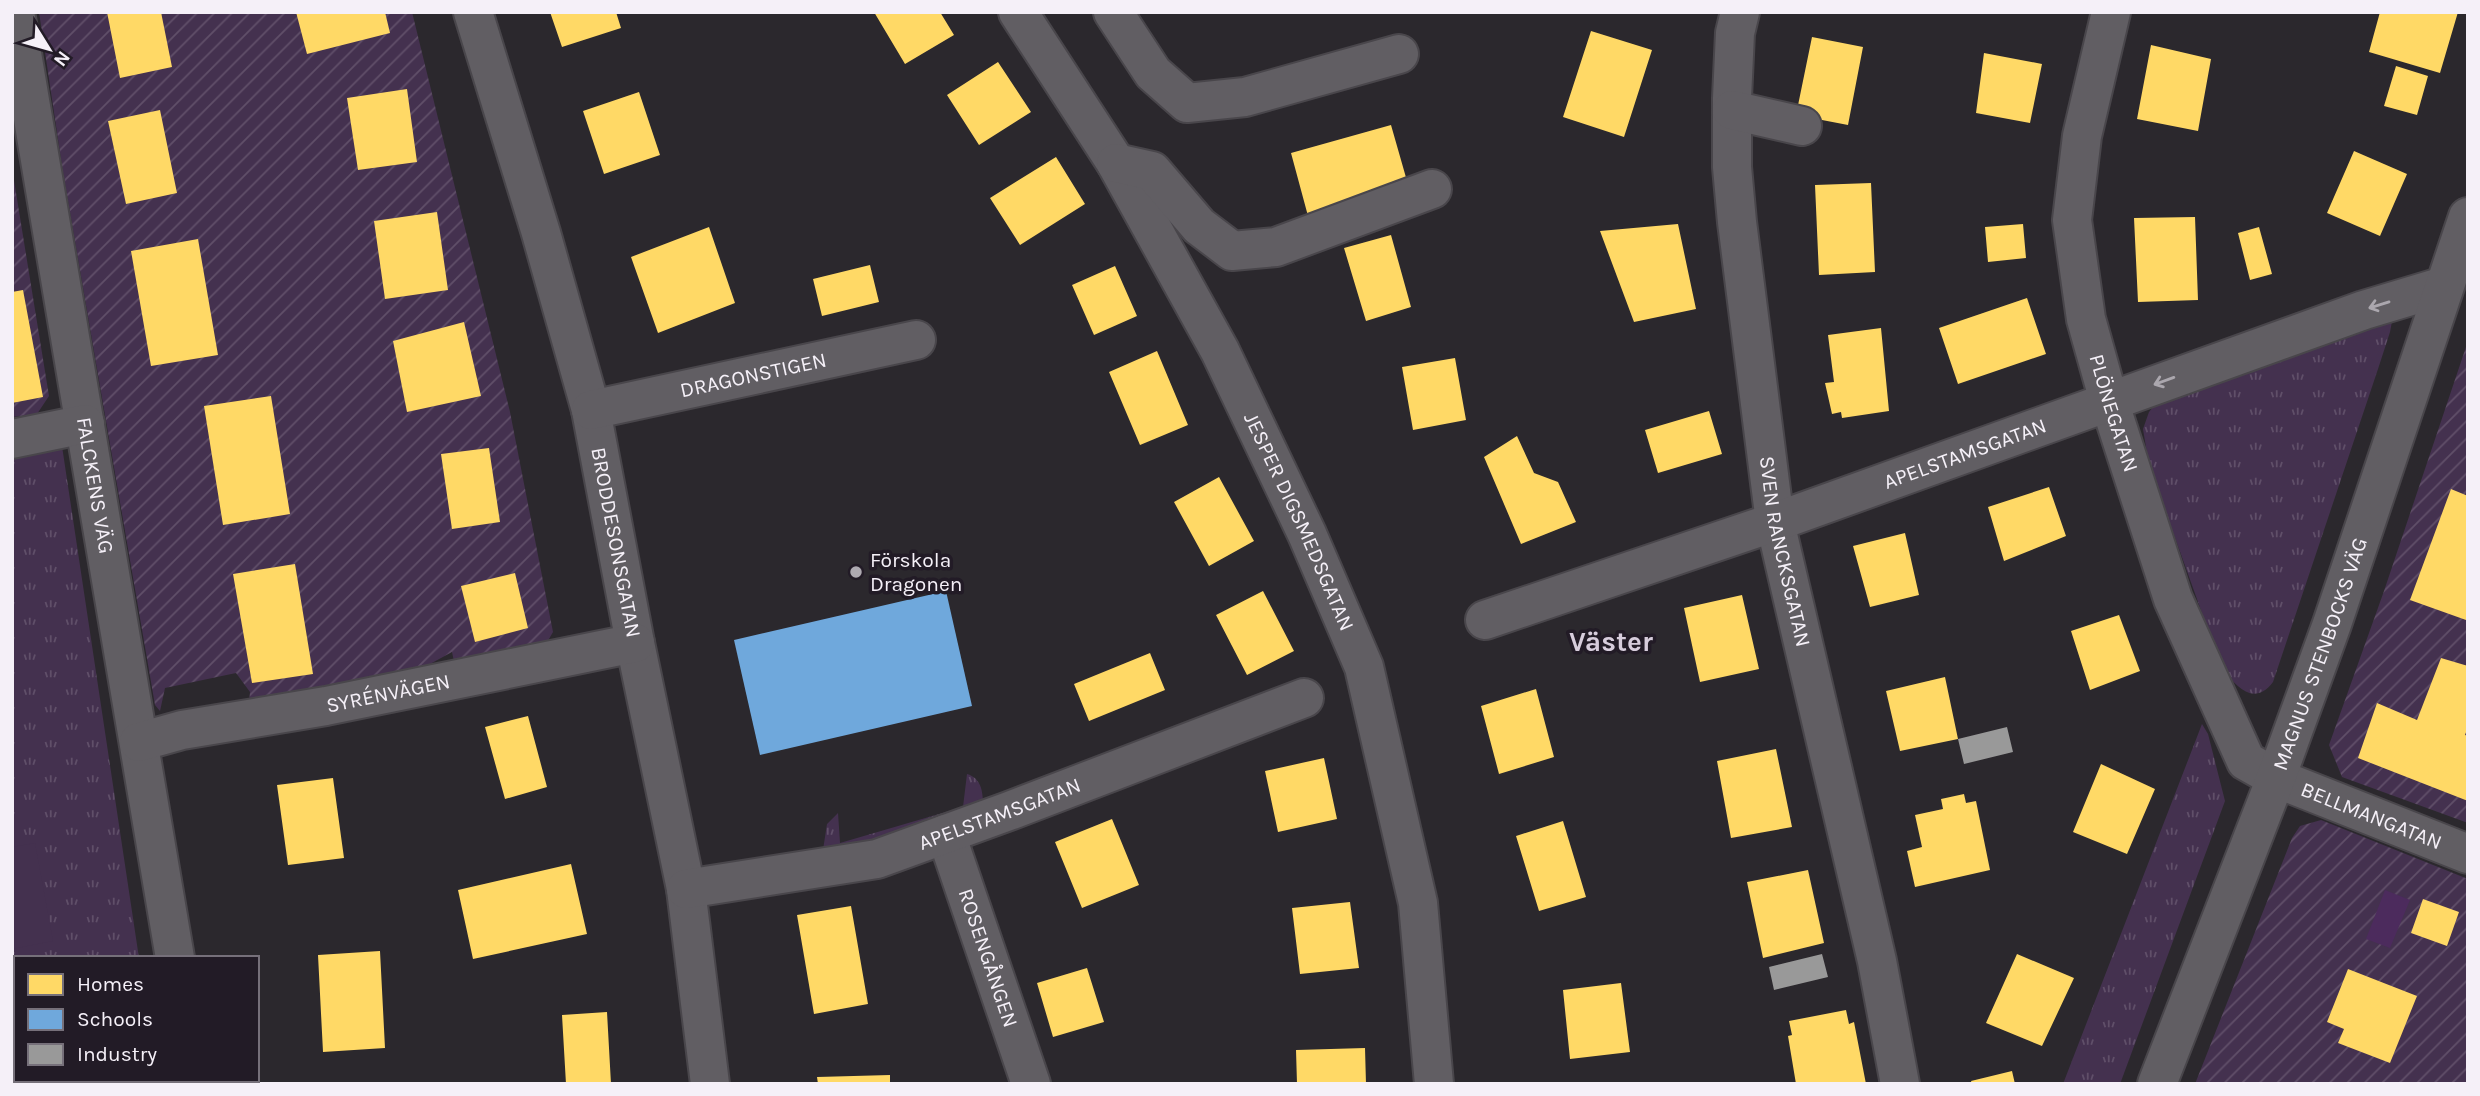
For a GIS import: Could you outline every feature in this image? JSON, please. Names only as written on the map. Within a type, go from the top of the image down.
[{"type":"street","name":"FALCKENS VÄG","points":[[15,12],[175,956]]},
{"type":"street","name":"BRODDESONSGATAN","points":[[473,12],[541,233],[591,410],[686,890],[710,1084]]},
{"type":"street","name":"JESPER DIGSMEDSGATAN","points":[[1018,12],[1116,163],[1220,351],[1307,534],[1364,667],[1418,903],[1434,1084]]},
{"type":"street","points":[[1113,12],[1153,73],[1187,103],[1245,97],[1399,54]]},
{"type":"street","name":"SVEN RANCKSGATAN","points":[[1740,12],[1735,33],[1732,167],[1775,522],[1877,961],[1899,1084]]},
{"type":"street","name":"PLÖNEGATAN","points":[[2111,12],[2082,136],[2071,220],[2086,319],[2109,401],[2173,599],[2246,761],[2276,778]]},
{"type":"street","points":[[1732,110],[1802,126]]},
{"type":"street","points":[[1116,163],[1152,171],[1199,226],[1232,251],[1276,247],[1432,189]]},
{"type":"street","name":"MAGNUS STENBOCKS VÄG","points":[[2157,1084],[2276,778],[2332,624],[2468,216]]},
{"type":"street","name":"APELSTAMSGATAN","points":[[1485,620],[1775,522],[2364,310],[2444,286]]},
{"type":"street","name":"DRAGONSTIGEN","points":[[591,410],[916,340]]},
{"type":"street","points":[[12,439],[85,424]]},
{"type":"street","name":"SYRÉNVÄGEN","points":[[139,742],[182,730],[326,706],[635,643]]},
{"type":"street","name":"APELSTAMSGATAN","points":[[686,890],[877,859],[1304,698]]},
{"type":"street","name":"BELLMANGATAN","points":[[2276,778],[2468,853]]},
{"type":"street","name":"ROSENGÅNGEN","points":[[946,834],[1031,1084]]},
{"type":"green space","points":[[39,12],[412,12],[510,412],[553,632],[539,656],[456,671],[452,652],[397,682],[248,712],[250,692],[236,673],[165,688],[160,711],[155,705],[62,166]]},
{"type":"green space","points":[[12,168],[49,396],[37,414],[12,417]]},
{"type":"green space","points":[[2393,316],[2378,369],[2273,682],[2259,693],[2246,692],[2222,669],[2149,465],[2143,429],[2149,412],[2157,402]]},
{"type":"green space","points":[[2468,341],[2468,823],[2342,777],[2329,745]]},
{"type":"green space","points":[[57,413],[139,956],[14,956],[14,1002],[12,1002],[12,420]]},
{"type":"green space","points":[[2202,724],[2208,734],[2225,801],[2120,1084],[2063,1084]]},
{"type":"green space","points":[[967,774],[980,786],[983,805],[930,829],[823,850],[827,824],[838,813],[840,843],[963,807]]},
{"type":"green space","points":[[2321,820],[2468,879],[2468,1084],[2195,1084],[2292,838],[2300,826]]},
{"type":"green space","points":[[35,843],[53,941],[12,949],[12,847]]},
{"type":"shaded area","points":[[2385,890],[2410,900],[2390,948],[2366,939]]},
{"type":"building: Homes","points":[[107,12],[161,12],[172,67],[120,78]]},
{"type":"building: Homes","points":[[296,12],[385,12],[390,33],[307,54]]},
{"type":"building: Homes","points":[[550,12],[616,12],[621,28],[562,47]]},
{"type":"building: Homes","points":[[874,12],[940,12],[954,35],[905,64]]},
{"type":"building: Homes","points":[[2380,12],[2458,12],[2440,73],[2369,52]]},
{"type":"building: Homes","points":[[1591,31],[1652,50],[1624,137],[1563,117]]},
{"type":"building: Homes","points":[[1812,37],[1863,47],[1848,125],[1796,115]]},
{"type":"building: Homes","points":[[2151,45],[2211,59],[2198,131],[2137,119]]},
{"type":"building: Homes","points":[[1984,53],[2042,64],[2030,123],[1976,113]]},
{"type":"building: Homes","points":[[998,62],[1031,112],[979,145],[947,95]]},
{"type":"building: Homes","points":[[2396,66],[2428,76],[2417,115],[2384,106]]},
{"type":"building: Homes","points":[[407,89],[417,162],[358,170],[347,98]]},
{"type":"building: Homes","points":[[639,92],[660,155],[604,174],[583,111]]},
{"type":"building: Homes","points":[[160,110],[177,193],[126,204],[108,121]]},
{"type":"building: Homes","points":[[1391,125],[1409,188],[1308,216],[1291,153]]},
{"type":"building: Homes","points":[[2354,151],[2407,174],[2380,236],[2327,213]]},
{"type":"building: Homes","points":[[1056,157],[1085,204],[1020,245],[990,198]]},
{"type":"building: Homes","points":[[1871,183],[1875,272],[1819,275],[1815,185]]},
{"type":"building: Homes","points":[[437,212],[448,290],[385,299],[374,221]]},
{"type":"building: Homes","points":[[2195,217],[2198,300],[2138,302],[2134,218]]},
{"type":"building: Homes","points":[[1678,224],[1696,309],[1634,322],[1600,231]]},
{"type":"building: Homes","points":[[2023,224],[2026,258],[1988,262],[1985,227]]},
{"type":"building: Homes","points":[[709,227],[735,303],[658,333],[631,257]]},
{"type":"building: Homes","points":[[2259,227],[2272,274],[2250,280],[2238,233]]},
{"type":"building: Homes","points":[[1391,235],[1411,307],[1366,321],[1344,248]]},
{"type":"building: Homes","points":[[198,239],[218,355],[151,366],[131,251]]},
{"type":"building: Homes","points":[[870,265],[879,302],[822,316],[813,279]]},
{"type":"building: Homes","points":[[1115,266],[1137,316],[1094,335],[1072,285]]},
{"type":"building: Homes","points":[[23,290],[43,397],[12,403],[12,292]]},
{"type":"building: Homes","points":[[2027,298],[2046,354],[1958,384],[1939,328]]},
{"type":"building: Homes","points":[[464,322],[481,396],[407,412],[393,341]]},
{"type":"building: Homes","points":[[1881,328],[1889,411],[1842,418],[1841,412],[1832,414],[1825,383],[1834,382],[1828,335]]},
{"type":"building: Homes","points":[[1157,351],[1188,425],[1140,445],[1109,372]]},
{"type":"building: Homes","points":[[1455,358],[1466,420],[1413,430],[1402,367]]},
{"type":"building: Homes","points":[[271,396],[290,514],[223,525],[204,406]]},
{"type":"building: Homes","points":[[1709,411],[1722,454],[1658,473],[1645,430]]},
{"type":"building: Homes","points":[[1517,436],[1534,473],[1558,482],[1576,522],[1521,544],[1484,457]]},
{"type":"building: Homes","points":[[489,448],[500,522],[452,529],[441,454]]},
{"type":"building: Homes","points":[[1219,477],[1254,541],[1209,566],[1174,502]]},
{"type":"building: Homes","points":[[2049,487],[2066,536],[2004,561],[1988,507]]},
{"type":"building: Homes","points":[[2451,489],[2468,496],[2466,620],[2410,600]]},
{"type":"building: Homes","points":[[1905,533],[1919,595],[1870,607],[1853,546]]},
{"type":"building: Homes","points":[[295,564],[313,674],[252,683],[233,574]]},
{"type":"building: Homes","points":[[515,573],[528,628],[475,642],[461,586]]},
{"type":"building: Homes","points":[[1263,591],[1294,651],[1247,675],[1216,615]]},
{"type":"building: Homes","points":[[1742,595],[1759,669],[1700,682],[1684,608]]},
{"type":"building: Homes","points":[[2119,615],[2140,671],[2090,690],[2071,631]]},
{"type":"building: Homes","points":[[1150,653],[1165,690],[1089,721],[1074,684]]},
{"type":"building: Homes","points":[[2441,658],[2468,666],[2468,727],[2465,735],[2468,736],[2468,801],[2358,758],[2377,703],[2417,720]]},
{"type":"building: Homes","points":[[1945,677],[1958,739],[1900,751],[1886,691]]},
{"type":"building: Homes","points":[[1536,689],[1554,757],[1499,774],[1481,706]]},
{"type":"building: Homes","points":[[528,716],[547,787],[505,799],[485,727]]},
{"type":"building: Homes","points":[[1776,749],[1792,827],[1731,838],[1717,761]]},
{"type":"building: Homes","points":[[1324,758],[1337,819],[1278,832],[1265,771]]},
{"type":"building: Homes","points":[[2101,764],[2155,789],[2127,854],[2073,832]]},
{"type":"building: Homes","points":[[333,778],[344,858],[288,865],[277,785]]},
{"type":"building: Homes","points":[[1964,794],[1966,803],[1976,801],[1990,870],[1915,887],[1907,851],[1922,847],[1915,815],[1943,809],[1941,799]]},
{"type":"building: Homes","points":[[1112,819],[1139,885],[1082,908],[1055,842]]},
{"type":"building: Homes","points":[[1563,821],[1586,897],[1539,911],[1516,836]]},
{"type":"building: Homes","points":[[571,864],[587,934],[473,959],[458,890]]},
{"type":"building: Homes","points":[[1808,870],[1824,943],[1763,958],[1747,882]]},
{"type":"building: Homes","points":[[2423,899],[2459,912],[2447,946],[2411,933]]},
{"type":"building: Homes","points":[[1350,902],[1359,968],[1300,974],[1292,908]]},
{"type":"building: Homes","points":[[851,906],[868,1004],[814,1014],[797,915]]},
{"type":"building: Homes","points":[[380,951],[385,1048],[323,1052],[318,955]]},
{"type":"building: Homes","points":[[2017,954],[2074,978],[2042,1046],[1986,1023]]},
{"type":"building: Homes","points":[[1087,968],[1104,1022],[1053,1037],[1037,983]]},
{"type":"building: Homes","points":[[2348,969],[2417,996],[2390,1063],[2338,1043],[2344,1029],[2327,1022]]},
{"type":"building: Homes","points":[[1621,983],[1630,1052],[1570,1059],[1563,990]]},
{"type":"building: Homes","points":[[1846,1010],[1849,1024],[1854,1022],[1866,1084],[1796,1084],[1788,1036],[1792,1035],[1789,1021]]},
{"type":"building: Homes","points":[[607,1012],[611,1084],[566,1084],[562,1015]]},
{"type":"building: Homes","points":[[1365,1048],[1366,1084],[1297,1084],[1296,1050]]},
{"type":"building: Homes","points":[[12,1071],[14,1082],[60,1082],[60,1084],[12,1084]]},
{"type":"building: Homes","points":[[2012,1071],[2015,1084],[1972,1084],[1971,1081]]},
{"type":"building: Homes","points":[[890,1075],[890,1084],[818,1084],[817,1077]]},
{"type":"building: Schools","points":[[946,591],[972,706],[760,755],[734,640]]},
{"type":"building: Industry","points":[[2007,727],[2013,752],[1964,764],[1958,739]]},
{"type":"building: Industry","points":[[1822,954],[1828,977],[1774,990],[1769,967]]},
{"type":"place","name":"Förskola Dragonen","points":[[856,572]]},
{"type":"district","name":"Väster","points":[[1611,641]]}]
